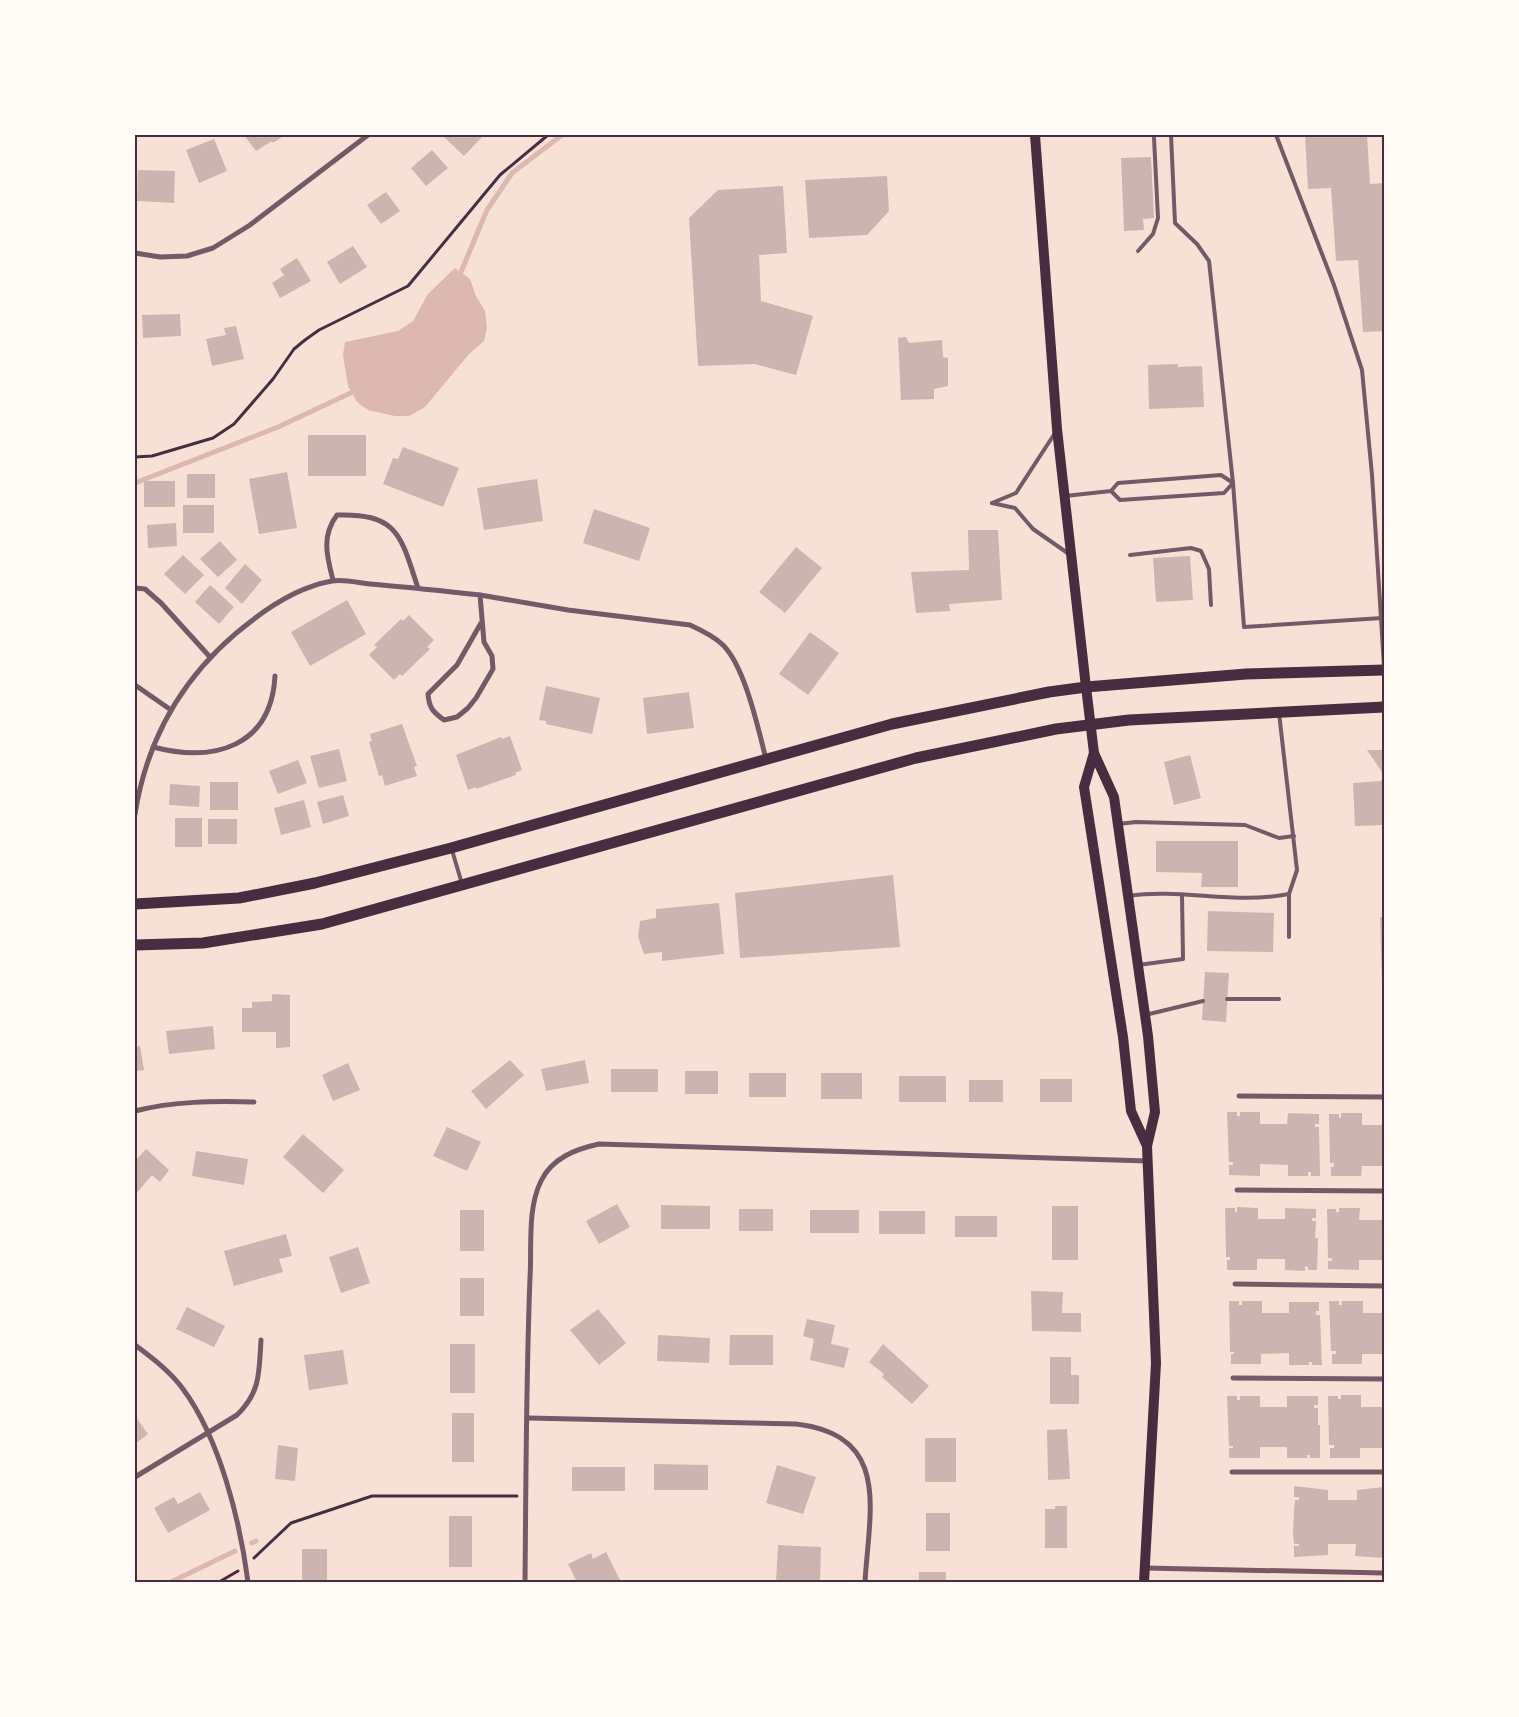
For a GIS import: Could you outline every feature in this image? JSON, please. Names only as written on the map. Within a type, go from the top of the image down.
[{"type":"main road","points":[[1036,135],[1057,429],[1094,753],[1114,797],[1116,825],[1145,1015],[1155,1112],[1147,1146],[1156,1363],[1144,1582]]},
{"type":"main road","points":[[135,904],[239,898],[315,883],[451,848],[892,724],[1005,700],[1086,687],[1246,674],[1384,668]]},
{"type":"main road","points":[[135,945],[203,943],[286,931],[349,917],[916,758],[1056,729],[1091,724],[1279,711],[1384,707]]},
{"type":"main road","points":[[1094,753],[1084,787],[1123,1037],[1132,1111],[1147,1146]]},
{"type":"street","points":[[135,252],[160,258],[187,256],[213,248],[250,225],[368,135]]},
{"type":"street","points":[[334,580],[326,540],[329,526],[337,515],[353,515],[375,518],[390,526],[401,537],[418,588]]},
{"type":"street","points":[[135,814],[143,772],[171,710],[192,676],[232,635],[270,607],[303,590],[334,580],[480,595],[568,610],[690,625],[721,643],[739,669],[766,759]]},
{"type":"street","points":[[135,588],[145,589],[161,603],[210,657]]},
{"type":"street","points":[[480,595],[484,642],[494,664],[493,669],[468,708],[457,717],[444,720],[433,713],[428,706],[428,694],[457,665],[481,623]]},
{"type":"street","points":[[154,747],[185,752],[209,751],[229,748],[244,741],[257,730],[267,713],[274,695],[274,676]]},
{"type":"street","points":[[135,685],[171,710]]},
{"type":"street","points":[[1239,1096],[1384,1097]]},
{"type":"street","points":[[135,1111],[212,1101],[254,1102]]},
{"type":"street","points":[[525,1582],[533,1204],[536,1192],[546,1171],[554,1162],[582,1148],[599,1144],[1148,1161]]},
{"type":"street","points":[[1237,1190],[1384,1190]]},
{"type":"street","points":[[1235,1284],[1384,1286]]},
{"type":"street","points":[[135,1477],[237,1415],[249,1402],[257,1387],[261,1340]]},
{"type":"street","points":[[135,1345],[166,1370],[182,1388],[200,1416],[227,1485],[248,1582]]},
{"type":"street","points":[[1233,1378],[1384,1379]]},
{"type":"street","points":[[528,1418],[796,1424],[829,1430],[844,1438],[855,1449],[862,1459],[866,1472],[870,1496],[865,1582]]},
{"type":"street","points":[[1232,1472],[1384,1472]]},
{"type":"street","points":[[1145,1568],[1384,1573]]},
{"type":"lane","points":[[1171,135],[1175,223],[1197,244],[1210,261],[1233,482],[1244,627],[1382,618]]},
{"type":"lane","points":[[1276,135],[1334,285],[1362,370],[1382,606],[1384,668]]},
{"type":"lane","points":[[1138,251],[1152,234],[1158,218],[1154,138]]},
{"type":"lane","points":[[1057,429],[1016,493],[992,503],[1015,508],[1033,529],[1072,556]]},
{"type":"lane","points":[[1065,496],[1111,491],[1118,483],[1221,475],[1233,482]]},
{"type":"lane","points":[[1111,491],[1120,500],[1224,493],[1233,482]]},
{"type":"lane","points":[[1130,555],[1191,548],[1201,551],[1209,569],[1211,605]]},
{"type":"lane","points":[[1279,711],[1297,870],[1289,894],[1289,937]]},
{"type":"lane","points":[[1116,825],[1136,822],[1245,825],[1279,838],[1294,836]]},
{"type":"lane","points":[[451,848],[463,886]]},
{"type":"lane","points":[[1128,896],[1146,893],[1219,899],[1268,899],[1289,894]]},
{"type":"lane","points":[[1138,965],[1183,959],[1182,895]]},
{"type":"lane","points":[[1227,1000],[1279,999]]},
{"type":"lane","points":[[1145,1015],[1203,1001]]},
{"type":"path","points":[[135,457],[152,456],[213,438],[234,424],[273,379],[294,349],[305,340],[319,330],[408,286],[500,174],[548,135]]},
{"type":"path","points":[[219,1582],[246,1566],[291,1523],[372,1496],[526,1496]]},
{"type":"shaded area","points":[[455,268],[470,279],[476,296],[485,311],[487,328],[484,341],[469,354],[425,407],[409,416],[395,416],[368,410],[357,402],[348,386],[343,355],[345,342],[398,331],[413,321],[428,294]]},
{"type":"building","points":[[244,135],[285,135],[256,151]]},
{"type":"building","points":[[446,135],[484,135],[464,156],[444,137]]},
{"type":"building","points":[[1305,135],[1367,135],[1370,184],[1384,183],[1384,331],[1363,332],[1358,260],[1336,261],[1331,188],[1308,189]]},
{"type":"building","points":[[214,139],[227,171],[199,183],[186,150]]},
{"type":"building","points":[[432,150],[448,168],[426,186],[411,168]]},
{"type":"building","points":[[1151,157],[1154,218],[1143,219],[1144,230],[1124,231],[1121,158]]},
{"type":"building","points":[[138,170],[175,171],[174,203],[137,201]]},
{"type":"building","points":[[887,176],[889,211],[867,235],[809,238],[805,180]]},
{"type":"building","points":[[783,186],[787,253],[759,255],[761,301],[813,316],[796,375],[755,364],[698,366],[689,218],[718,190]]},
{"type":"building","points":[[386,192],[400,211],[381,224],[367,205]]},
{"type":"building","points":[[353,246],[367,267],[340,284],[327,262]]},
{"type":"building","points":[[297,258],[311,281],[280,298],[272,283],[284,275],[280,269]]},
{"type":"building","points":[[180,314],[181,336],[143,338],[142,315]]},
{"type":"building","points":[[236,326],[244,359],[212,366],[206,339],[226,335],[224,328]]},
{"type":"building","points":[[906,337],[909,343],[942,340],[943,357],[948,358],[948,386],[934,389],[934,399],[901,400],[898,338]]},
{"type":"building","points":[[1178,364],[1178,367],[1202,366],[1204,407],[1149,409],[1148,365]]},
{"type":"building","points":[[308,435],[366,435],[366,476],[308,476]]},
{"type":"building","points":[[403,447],[459,468],[443,507],[383,484],[393,458],[398,459]]},
{"type":"building","points":[[287,472],[297,528],[259,534],[249,479]]},
{"type":"building","points":[[187,474],[215,474],[215,498],[187,498]]},
{"type":"building","points":[[537,479],[543,521],[484,530],[477,488]]},
{"type":"building","points":[[144,481],[175,481],[175,507],[144,507]]},
{"type":"building","points":[[183,505],[214,505],[214,533],[183,533]]},
{"type":"building","points":[[594,509],[650,528],[639,561],[583,543]]},
{"type":"building","points":[[176,523],[177,546],[148,548],[147,525]]},
{"type":"building","points":[[968,530],[998,530],[1002,600],[949,604],[950,611],[916,613],[911,572],[969,570]]},
{"type":"building","points":[[220,541],[237,560],[218,577],[200,559]]},
{"type":"building","points":[[796,547],[822,568],[785,613],[759,592]]},
{"type":"building","points":[[183,555],[204,575],[185,594],[164,574]]},
{"type":"building","points":[[1190,556],[1193,600],[1156,602],[1153,558]]},
{"type":"building","points":[[245,564],[262,580],[242,604],[225,588]]},
{"type":"building","points":[[210,585],[234,607],[219,624],[195,602]]},
{"type":"building","points":[[347,600],[366,634],[310,666],[291,632]]},
{"type":"building","points":[[409,615],[434,640],[427,647],[430,649],[402,676],[400,674],[394,680],[369,655],[377,647],[374,645],[401,619],[403,621]]},
{"type":"building","points":[[810,632],[839,653],[808,695],[779,674]]},
{"type":"building","points":[[546,686],[600,698],[592,734],[546,724],[546,721],[539,720]]},
{"type":"building","points":[[689,692],[694,728],[647,734],[643,698]]},
{"type":"building","points":[[402,724],[417,766],[414,767],[417,776],[385,786],[382,775],[379,776],[369,742],[372,741],[370,734]]},
{"type":"building","points":[[510,736],[522,770],[515,773],[516,775],[468,790],[456,755],[501,737],[502,739]]},
{"type":"building","points":[[339,749],[347,781],[319,788],[310,756]]},
{"type":"building","points":[[1367,750],[1384,750],[1384,775]]},
{"type":"building","points":[[1190,755],[1201,798],[1174,805],[1164,762]]},
{"type":"building","points":[[298,760],[307,783],[278,794],[269,771]]},
{"type":"building","points":[[1384,778],[1384,825],[1355,826],[1353,783],[1381,781]]},
{"type":"building","points":[[210,782],[238,782],[238,810],[210,810]]},
{"type":"building","points":[[170,784],[200,786],[199,807],[169,805]]},
{"type":"building","points":[[343,795],[349,816],[323,824],[317,802]]},
{"type":"building","points":[[304,800],[311,827],[281,835],[274,808]]},
{"type":"building","points":[[175,818],[202,818],[202,847],[175,847]]},
{"type":"building","points":[[208,819],[237,819],[237,844],[208,844]]},
{"type":"building","points":[[1156,841],[1238,841],[1238,887],[1201,887],[1202,873],[1156,872]]},
{"type":"building","points":[[893,875],[900,947],[740,958],[735,893]]},
{"type":"building","points":[[719,903],[724,954],[662,961],[662,952],[644,954],[638,937],[640,921],[656,918],[656,909]]},
{"type":"building","points":[[1208,911],[1274,913],[1273,952],[1207,951]]},
{"type":"building","points":[[1380,917],[1384,917],[1384,984],[1382,984]]},
{"type":"building","points":[[1205,972],[1229,973],[1226,1022],[1202,1020]]},
{"type":"building","points":[[272,994],[290,995],[290,1047],[276,1048],[276,1032],[242,1032],[242,1008],[252,1008],[252,1002],[272,1001]]},
{"type":"building","points":[[213,1026],[215,1049],[169,1054],[166,1031]]},
{"type":"building","points":[[140,1046],[144,1070],[135,1071],[135,1047]]},
{"type":"building","points":[[510,1060],[524,1075],[486,1109],[471,1091]]},
{"type":"building","points":[[585,1060],[589,1083],[546,1091],[541,1069]]},
{"type":"building","points":[[348,1063],[360,1090],[333,1101],[322,1075]]},
{"type":"building","points":[[611,1069],[658,1069],[658,1092],[611,1092]]},
{"type":"building","points":[[685,1071],[718,1071],[718,1094],[685,1094]]},
{"type":"building","points":[[749,1073],[786,1073],[786,1097],[749,1097]]},
{"type":"building","points":[[821,1073],[862,1073],[862,1099],[821,1099]]},
{"type":"building","points":[[899,1076],[946,1076],[946,1102],[899,1102]]},
{"type":"building","points":[[1040,1079],[1072,1079],[1072,1102],[1040,1102]]},
{"type":"building","points":[[969,1080],[1003,1080],[1003,1102],[969,1102]]},
{"type":"building","points":[[1227,1112],[1237,1112],[1237,1116],[1240,1116],[1240,1112],[1260,1112],[1260,1124],[1287,1124],[1288,1113],[1319,1114],[1319,1124],[1315,1124],[1315,1127],[1319,1127],[1320,1176],[1311,1176],[1311,1172],[1308,1172],[1308,1176],[1288,1176],[1288,1165],[1260,1164],[1260,1176],[1229,1175],[1229,1165],[1233,1165],[1233,1162],[1229,1162]]},
{"type":"building","points":[[1341,1113],[1362,1113],[1362,1125],[1384,1125],[1384,1166],[1362,1166],[1361,1176],[1331,1176],[1331,1167],[1334,1167],[1334,1163],[1330,1163],[1329,1114],[1339,1114],[1339,1118],[1341,1118]]},
{"type":"building","points":[[447,1127],[481,1142],[467,1171],[433,1156]]},
{"type":"building","points":[[303,1134],[344,1170],[323,1193],[283,1157]]},
{"type":"building","points":[[146,1149],[169,1170],[160,1182],[152,1175],[135,1195],[135,1158],[137,1159]]},
{"type":"building","points":[[196,1151],[248,1159],[244,1185],[192,1176]]},
{"type":"building","points":[[617,1204],[630,1227],[599,1244],[586,1221]]},
{"type":"building","points":[[661,1205],[710,1206],[710,1229],[661,1229]]},
{"type":"building","points":[[1052,1206],[1078,1206],[1078,1260],[1052,1260]]},
{"type":"building","points":[[1237,1207],[1258,1208],[1258,1219],[1285,1219],[1285,1208],[1316,1209],[1316,1218],[1312,1218],[1312,1221],[1316,1221],[1315,1238],[1318,1238],[1317,1270],[1308,1270],[1308,1267],[1305,1266],[1305,1271],[1285,1270],[1285,1259],[1257,1259],[1257,1270],[1227,1270],[1227,1260],[1230,1260],[1230,1257],[1226,1257],[1225,1208],[1235,1208],[1235,1212],[1237,1212]]},
{"type":"building","points":[[1339,1208],[1360,1208],[1359,1220],[1384,1220],[1384,1260],[1359,1260],[1359,1270],[1328,1269],[1328,1261],[1332,1261],[1332,1258],[1328,1258],[1327,1209],[1336,1209],[1336,1212],[1339,1212]]},
{"type":"building","points":[[739,1209],[773,1209],[773,1231],[739,1231]]},
{"type":"building","points":[[460,1210],[484,1210],[484,1251],[460,1251]]},
{"type":"building","points":[[810,1210],[859,1210],[859,1233],[810,1233]]},
{"type":"building","points":[[879,1211],[925,1211],[925,1234],[879,1234]]},
{"type":"building","points":[[955,1216],[997,1216],[997,1237],[955,1237]]},
{"type":"building","points":[[286,1234],[292,1256],[279,1259],[283,1272],[234,1286],[224,1251]]},
{"type":"building","points":[[358,1247],[370,1283],[341,1293],[329,1257]]},
{"type":"building","points":[[460,1278],[484,1278],[484,1316],[460,1316]]},
{"type":"building","points":[[1031,1291],[1063,1292],[1062,1313],[1081,1313],[1081,1332],[1032,1331]]},
{"type":"building","points":[[1229,1301],[1239,1301],[1239,1305],[1242,1305],[1242,1301],[1262,1301],[1262,1313],[1289,1313],[1289,1302],[1319,1302],[1319,1311],[1316,1311],[1316,1315],[1320,1315],[1322,1365],[1312,1365],[1312,1362],[1309,1362],[1309,1365],[1289,1365],[1289,1353],[1261,1354],[1261,1364],[1231,1364],[1231,1354],[1234,1354],[1234,1352],[1230,1352]]},
{"type":"building","points":[[1329,1301],[1339,1301],[1339,1305],[1342,1305],[1342,1301],[1363,1301],[1363,1313],[1384,1313],[1384,1354],[1362,1354],[1362,1364],[1332,1364],[1332,1354],[1336,1354],[1336,1351],[1331,1351]]},
{"type":"building","points":[[187,1307],[225,1326],[214,1347],[176,1329]]},
{"type":"building","points":[[598,1309],[626,1343],[599,1365],[570,1330]]},
{"type":"building","points":[[807,1319],[835,1325],[831,1344],[849,1348],[844,1368],[810,1360],[814,1339],[803,1336]]},
{"type":"building","points":[[658,1335],[710,1338],[709,1363],[657,1361]]},
{"type":"building","points":[[730,1335],[773,1335],[773,1365],[729,1365]]},
{"type":"building","points":[[450,1344],[475,1344],[475,1393],[450,1393]]},
{"type":"building","points":[[883,1344],[929,1386],[912,1404],[882,1377],[884,1374],[869,1362]]},
{"type":"building","points":[[343,1350],[348,1384],[309,1390],[304,1355]]},
{"type":"building","points":[[1050,1357],[1071,1357],[1071,1375],[1079,1375],[1079,1404],[1050,1404]]},
{"type":"building","points":[[1341,1395],[1361,1395],[1361,1407],[1384,1407],[1384,1448],[1360,1448],[1360,1458],[1330,1458],[1330,1448],[1334,1448],[1334,1445],[1329,1445],[1328,1396],[1338,1396],[1338,1399],[1341,1399]]},
{"type":"building","points":[[1227,1396],[1237,1396],[1237,1400],[1240,1400],[1240,1396],[1260,1396],[1260,1407],[1287,1407],[1287,1396],[1318,1396],[1318,1405],[1314,1405],[1314,1408],[1318,1408],[1320,1458],[1310,1458],[1310,1455],[1307,1455],[1307,1458],[1287,1458],[1287,1447],[1260,1447],[1260,1458],[1229,1458],[1229,1448],[1233,1448],[1233,1446],[1229,1446]]},
{"type":"building","points":[[452,1413],[474,1413],[474,1462],[452,1462]]},
{"type":"building","points":[[135,1416],[148,1434],[135,1444]]},
{"type":"building","points":[[1067,1429],[1070,1479],[1048,1480],[1047,1430]]},
{"type":"building","points":[[925,1438],[956,1438],[956,1482],[925,1482]]},
{"type":"building","points":[[278,1445],[298,1448],[295,1481],[275,1479]]},
{"type":"building","points":[[654,1464],[708,1465],[708,1490],[654,1490]]},
{"type":"building","points":[[777,1465],[816,1477],[803,1514],[766,1503]]},
{"type":"building","points":[[572,1467],[625,1467],[625,1491],[572,1491]]},
{"type":"building","points":[[1294,1486],[1328,1490],[1328,1500],[1357,1500],[1357,1490],[1384,1487],[1384,1558],[1355,1556],[1356,1544],[1328,1544],[1328,1555],[1294,1557],[1294,1546],[1299,1546],[1299,1544],[1294,1544],[1293,1533],[1295,1500],[1299,1500],[1299,1497],[1294,1497]]},
{"type":"building","points":[[200,1492],[210,1510],[168,1533],[154,1508],[174,1497],[178,1504]]},
{"type":"building","points":[[1055,1506],[1067,1506],[1067,1548],[1045,1548],[1045,1509],[1055,1509]]},
{"type":"building","points":[[926,1513],[950,1513],[950,1551],[926,1551]]},
{"type":"building","points":[[449,1516],[472,1516],[472,1567],[449,1567]]},
{"type":"building","points":[[778,1545],[821,1547],[820,1582],[776,1582]]},
{"type":"building","points":[[302,1549],[327,1549],[327,1582],[302,1582]]},
{"type":"building","points":[[606,1552],[620,1580],[577,1582],[568,1564],[591,1553],[593,1559]]},
{"type":"building","points":[[919,1572],[946,1572],[946,1582],[919,1582]]},
{"type":"waterway","points":[[458,279],[487,210],[512,173],[562,135]]},
{"type":"waterway","points":[[135,483],[278,427],[357,390]]},
{"type":"waterway","points":[[252,1543],[256,1541]]},
{"type":"waterway","points":[[171,1582],[235,1551]]}]
